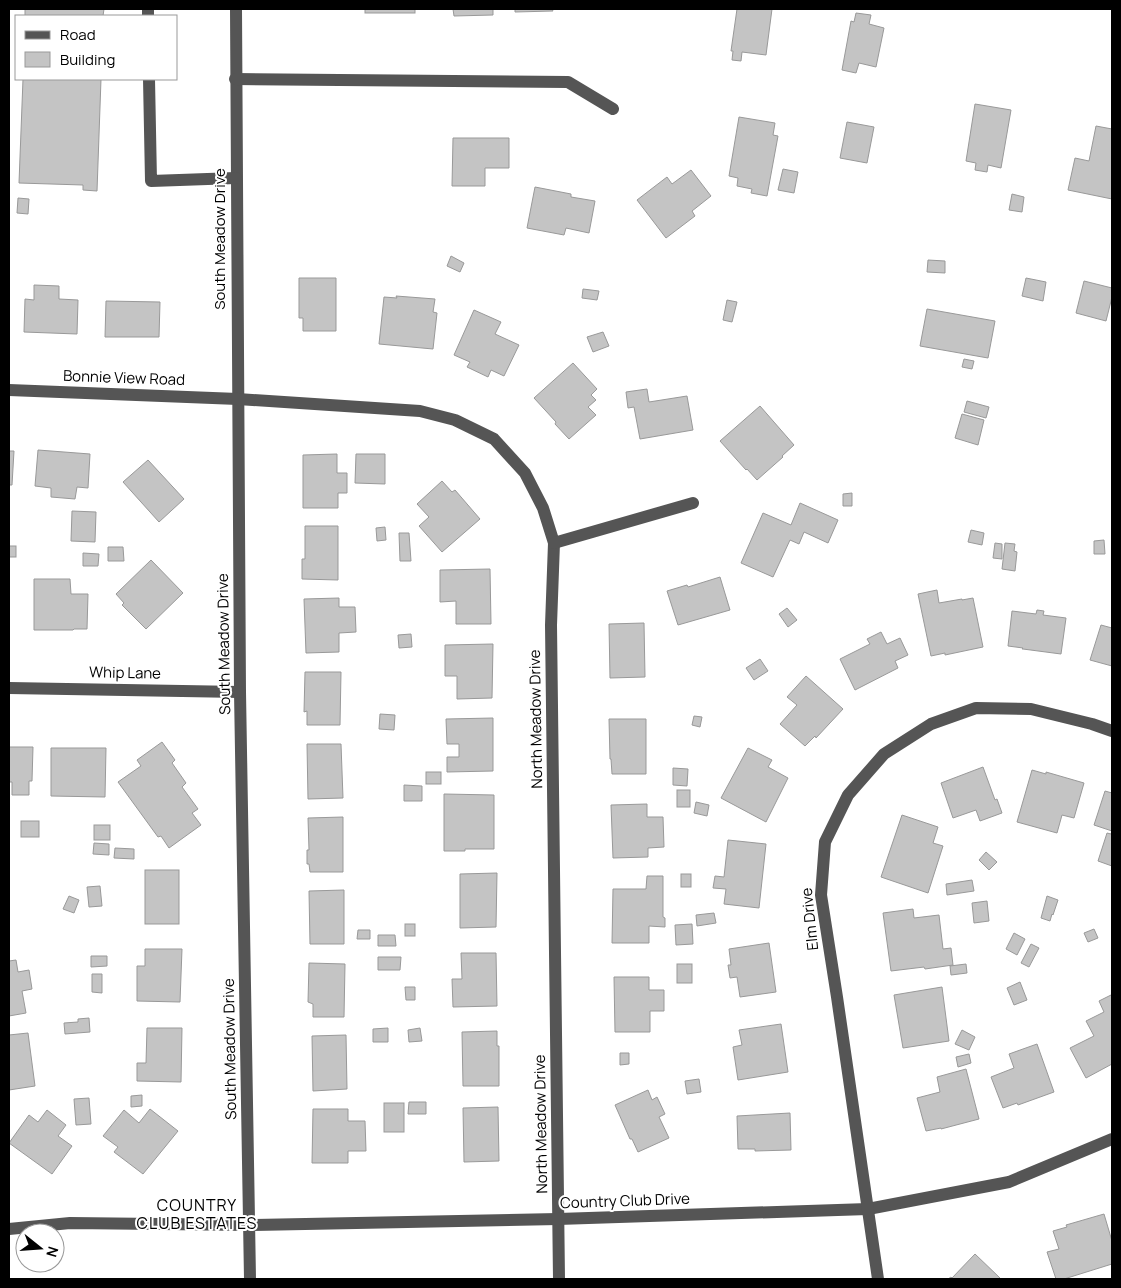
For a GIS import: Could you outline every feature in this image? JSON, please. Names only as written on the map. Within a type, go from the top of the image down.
[{"type":"street","name":"South Meadow Drive","points":[[236,9],[240,692],[250,1279]]},
{"type":"street","points":[[235,78],[568,82],[613,109]]},
{"type":"street","points":[[149,80],[151,181],[236,178]]},
{"type":"street","name":"Bonnie View Road","points":[[9,390],[238,399]]},
{"type":"street","name":"North Meadow Drive","points":[[238,399],[420,411],[455,420],[494,439],[525,473],[543,508],[554,543],[551,625],[559,1279]]},
{"type":"street","points":[[554,543],[693,504]]},
{"type":"street","name":"Whip Lane","points":[[9,688],[240,692]]},
{"type":"street","name":"Elm Drive","points":[[878,1279],[821,895],[825,842],[848,795],[884,754],[931,724],[976,708],[1031,709],[1092,724],[1112,731]]},
{"type":"street","name":"Country Club Drive","points":[[9,1230],[70,1223],[249,1224],[558,1219],[868,1209],[1009,1182],[1112,1139]]},
{"type":"building","points":[[25,9],[104,9],[103,15],[25,15]]},
{"type":"building","points":[[365,9],[415,9],[415,13],[365,13]]},
{"type":"building","points":[[453,9],[493,9],[493,15],[454,16]]},
{"type":"building","points":[[515,9],[552,9],[553,11],[515,12]]},
{"type":"building","points":[[737,9],[772,9],[766,55],[742,52],[741,61],[732,60],[733,51],[731,51]]},
{"type":"building","points":[[856,13],[871,15],[869,24],[884,28],[876,67],[859,63],[856,73],[842,70],[851,21],[854,22]]},
{"type":"building","points":[[23,80],[101,80],[97,191],[83,190],[83,185],[19,183]]},
{"type":"building","points":[[975,104],[1011,110],[1001,168],[988,165],[987,172],[975,170],[976,163],[966,161]]},
{"type":"building","points":[[739,117],[775,123],[773,135],[778,136],[767,196],[751,193],[752,189],[737,186],[738,178],[729,176]]},
{"type":"building","points":[[847,122],[874,127],[867,163],[840,158]]},
{"type":"building","points":[[1096,126],[1112,129],[1112,199],[1068,190],[1075,158],[1089,161]]},
{"type":"building","points":[[453,138],[509,138],[509,168],[485,168],[485,186],[452,186]]},
{"type":"building","points":[[783,169],[798,172],[794,193],[778,190]]},
{"type":"building","points":[[691,170],[711,196],[692,211],[695,216],[666,238],[637,200],[667,177],[672,184]]},
{"type":"building","points":[[535,187],[571,194],[571,197],[595,201],[589,233],[566,228],[564,235],[527,228]]},
{"type":"building","points":[[1012,194],[1024,197],[1022,212],[1009,210]]},
{"type":"building","points":[[18,198],[29,199],[28,214],[17,213]]},
{"type":"building","points":[[451,256],[464,263],[460,272],[447,266]]},
{"type":"building","points":[[928,260],[945,261],[945,273],[927,272]]},
{"type":"building","points":[[299,278],[336,278],[336,331],[303,331],[303,318],[299,318]]},
{"type":"building","points":[[1026,278],[1046,282],[1043,301],[1022,296]]},
{"type":"building","points":[[1084,281],[1112,288],[1112,297],[1106,321],[1076,313]]},
{"type":"building","points":[[34,285],[59,286],[59,299],[78,300],[77,334],[24,332],[25,299],[34,300]]},
{"type":"building","points":[[583,289],[599,291],[597,300],[582,298]]},
{"type":"building","points":[[396,296],[435,299],[433,312],[437,313],[433,349],[379,344],[384,297],[397,298]]},
{"type":"building","points":[[727,300],[737,302],[732,322],[723,320]]},
{"type":"building","points":[[106,301],[160,302],[159,337],[105,337]]},
{"type":"building","points":[[927,309],[995,321],[988,358],[920,346]]},
{"type":"building","points":[[474,310],[501,322],[495,334],[519,345],[504,376],[491,370],[488,377],[467,367],[470,362],[454,355]]},
{"type":"building","points":[[603,332],[609,346],[593,352],[587,337]]},
{"type":"building","points":[[964,359],[974,361],[972,369],[962,367]]},
{"type":"building","points":[[573,363],[597,389],[591,395],[596,400],[588,407],[596,415],[569,439],[534,398]]},
{"type":"building","points":[[647,389],[649,402],[687,396],[693,430],[640,439],[634,407],[628,408],[626,392]]},
{"type":"building","points":[[967,401],[989,407],[986,418],[964,412]]},
{"type":"building","points":[[760,406],[794,445],[757,480],[720,441]]},
{"type":"building","points":[[962,414],[984,420],[978,445],[955,438]]},
{"type":"building","points":[[38,450],[90,454],[88,488],[77,487],[75,499],[51,497],[51,488],[35,486]]},
{"type":"building","points":[[9,451],[14,451],[12,485],[9,485]]},
{"type":"building","points":[[337,454],[337,473],[347,473],[347,493],[338,493],[338,508],[303,508],[303,455]]},
{"type":"building","points":[[356,454],[385,454],[385,484],[355,483]]},
{"type":"building","points":[[148,460],[184,499],[159,522],[123,482]]},
{"type":"building","points":[[442,481],[452,492],[455,490],[480,519],[442,552],[419,526],[429,517],[417,504]]},
{"type":"building","points":[[852,493],[852,506],[843,506],[843,494]]},
{"type":"building","points":[[800,503],[838,520],[828,543],[804,532],[799,544],[790,540],[773,577],[741,563],[763,513],[791,525]]},
{"type":"building","points":[[72,511],[96,512],[95,542],[71,541]]},
{"type":"building","points":[[305,526],[338,526],[338,580],[302,579],[302,559],[305,559]]},
{"type":"building","points":[[385,527],[386,540],[377,541],[376,528]]},
{"type":"building","points":[[971,530],[984,533],[982,545],[968,542]]},
{"type":"building","points":[[399,533],[409,533],[411,561],[400,561]]},
{"type":"building","points":[[1104,540],[1105,554],[1094,554],[1094,541]]},
{"type":"building","points":[[995,543],[1002,544],[1002,559],[993,558]]},
{"type":"building","points":[[1005,543],[1015,544],[1014,551],[1017,552],[1015,571],[1002,569]]},
{"type":"building","points":[[9,546],[16,546],[16,557],[9,557]]},
{"type":"building","points":[[108,547],[123,547],[124,561],[108,561]]},
{"type":"building","points":[[83,553],[99,554],[98,566],[83,566]]},
{"type":"building","points":[[151,560],[183,593],[146,629],[122,605],[124,603],[116,594]]},
{"type":"building","points":[[490,569],[491,624],[456,624],[456,601],[440,602],[440,570]]},
{"type":"building","points":[[720,577],[730,610],[678,625],[667,591]]},
{"type":"building","points":[[34,579],[70,579],[71,594],[88,594],[87,629],[34,630]]},
{"type":"building","points":[[937,590],[939,603],[973,598],[983,647],[931,656],[918,594]]},
{"type":"building","points":[[339,598],[339,607],[355,607],[356,632],[339,633],[339,652],[306,653],[304,599]]},
{"type":"building","points":[[787,608],[797,620],[788,627],[779,614]]},
{"type":"building","points":[[1037,610],[1044,611],[1043,615],[1066,618],[1061,654],[1008,646],[1012,611],[1036,614]]},
{"type":"building","points":[[644,623],[645,677],[610,678],[609,624]]},
{"type":"building","points":[[1101,625],[1112,628],[1112,666],[1090,660]]},
{"type":"building","points":[[881,632],[887,644],[900,638],[908,655],[895,661],[898,668],[855,690],[840,659],[870,644],[867,639]]},
{"type":"building","points":[[411,634],[412,647],[399,648],[398,635]]},
{"type":"building","points":[[493,644],[492,698],[457,699],[457,676],[445,676],[445,645]]},
{"type":"building","points":[[760,659],[768,671],[754,680],[746,668]]},
{"type":"building","points":[[305,672],[341,672],[340,725],[307,725],[307,711],[304,712]]},
{"type":"building","points":[[806,676],[843,709],[816,738],[815,736],[805,746],[780,724],[797,705],[787,697]]},
{"type":"building","points":[[380,714],[395,715],[394,730],[379,729]]},
{"type":"building","points":[[694,716],[702,717],[700,727],[692,725]]},
{"type":"building","points":[[493,718],[493,771],[447,772],[447,757],[459,757],[459,744],[447,744],[446,719]]},
{"type":"building","points":[[609,719],[646,719],[646,774],[612,774]]},
{"type":"building","points":[[162,742],[175,760],[172,763],[186,783],[182,787],[198,809],[192,813],[201,825],[169,848],[161,836],[158,837],[118,782],[141,766],[137,760]]},
{"type":"building","points":[[307,744],[341,744],[343,798],[308,799]]},
{"type":"building","points":[[9,747],[33,747],[32,781],[29,781],[29,795],[12,795],[12,782],[9,782]]},
{"type":"building","points":[[51,748],[106,748],[105,797],[51,796]]},
{"type":"building","points":[[748,748],[772,760],[768,767],[788,778],[766,822],[721,798]]},
{"type":"building","points":[[983,767],[995,800],[997,799],[1002,813],[980,821],[976,810],[953,818],[941,783]]},
{"type":"building","points":[[673,768],[688,769],[687,786],[673,785]]},
{"type":"building","points":[[1032,770],[1084,783],[1074,818],[1062,815],[1057,833],[1017,822]]},
{"type":"building","points":[[426,772],[441,772],[441,784],[426,784]]},
{"type":"building","points":[[404,785],[422,786],[422,801],[404,801]]},
{"type":"building","points":[[677,790],[690,790],[690,807],[677,807]]},
{"type":"building","points":[[1105,791],[1112,793],[1112,831],[1094,825]]},
{"type":"building","points":[[444,794],[494,795],[494,849],[444,851]]},
{"type":"building","points":[[696,802],[709,805],[707,816],[694,813]]},
{"type":"building","points":[[647,804],[647,817],[663,817],[664,847],[648,848],[648,857],[613,858],[611,805]]},
{"type":"building","points":[[902,815],[938,827],[933,843],[943,846],[928,893],[881,877]]},
{"type":"building","points":[[343,817],[343,872],[310,872],[309,864],[307,864],[307,850],[309,850],[308,818]]},
{"type":"building","points":[[21,821],[39,821],[39,837],[21,837]]},
{"type":"building","points":[[94,825],[110,825],[110,840],[94,840]]},
{"type":"building","points":[[1112,831],[1112,866],[1098,861],[1107,833],[1111,834]]},
{"type":"building","points":[[728,840],[766,844],[759,908],[724,904],[726,889],[713,888],[715,876],[724,877]]},
{"type":"building","points":[[94,843],[109,844],[109,855],[93,854]]},
{"type":"building","points":[[115,848],[134,849],[134,859],[114,858]]},
{"type":"building","points":[[986,852],[997,862],[989,870],[979,860]]},
{"type":"building","points":[[145,870],[179,870],[179,924],[145,924]]},
{"type":"building","points":[[497,873],[496,927],[460,928],[460,874]]},
{"type":"building","points":[[681,874],[691,874],[691,887],[681,887]]},
{"type":"building","points":[[647,876],[663,876],[663,917],[665,918],[665,927],[649,926],[649,943],[612,943],[613,889],[646,889]]},
{"type":"building","points":[[972,880],[974,891],[947,895],[946,884]]},
{"type":"building","points":[[100,886],[102,906],[89,907],[87,887]]},
{"type":"building","points":[[344,890],[344,944],[310,944],[309,891]]},
{"type":"building","points":[[69,896],[79,900],[74,913],[63,909]]},
{"type":"building","points":[[1047,896],[1058,900],[1050,921],[1041,918]]},
{"type":"building","points":[[987,901],[989,921],[974,923],[972,903]]},
{"type":"building","points":[[913,909],[914,918],[939,915],[943,949],[951,948],[953,965],[891,971],[883,913]]},
{"type":"building","points":[[714,913],[716,923],[697,926],[696,915]]},
{"type":"building","points":[[405,924],[415,924],[415,936],[405,936]]},
{"type":"building","points":[[692,924],[693,944],[676,945],[675,925]]},
{"type":"building","points":[[1094,929],[1098,938],[1088,942],[1084,933]]},
{"type":"building","points":[[358,930],[370,930],[370,939],[357,939]]},
{"type":"building","points":[[1014,933],[1025,939],[1017,955],[1006,949]]},
{"type":"building","points":[[378,935],[395,935],[396,946],[378,946]]},
{"type":"building","points":[[769,943],[776,992],[740,997],[737,977],[730,978],[728,965],[731,965],[729,949]]},
{"type":"building","points":[[1031,944],[1039,948],[1029,967],[1021,963]]},
{"type":"building","points":[[145,949],[182,949],[180,1002],[137,1001],[137,966],[145,966]]},
{"type":"building","points":[[461,953],[496,953],[497,1006],[453,1007],[452,979],[462,979]]},
{"type":"building","points":[[91,956],[107,956],[107,966],[91,967]]},
{"type":"building","points":[[378,957],[401,957],[400,970],[378,970]]},
{"type":"building","points":[[16,960],[18,972],[29,970],[32,989],[22,991],[26,1013],[9,1016],[9,961]]},
{"type":"building","points":[[309,963],[345,964],[344,1017],[313,1017],[313,1004],[308,1002]]},
{"type":"building","points":[[677,964],[692,964],[692,983],[677,983]]},
{"type":"building","points":[[966,964],[967,973],[951,975],[950,966]]},
{"type":"building","points":[[92,974],[102,974],[102,993],[92,992]]},
{"type":"building","points":[[614,977],[649,977],[649,990],[664,990],[664,1011],[650,1011],[650,1032],[615,1032]]},
{"type":"building","points":[[1020,982],[1027,1000],[1014,1005],[1007,988]]},
{"type":"building","points":[[405,987],[415,987],[415,1000],[406,1000]]},
{"type":"building","points":[[942,987],[949,1041],[903,1048],[894,995]]},
{"type":"building","points":[[1111,995],[1112,1064],[1086,1078],[1070,1048],[1094,1036],[1086,1021],[1104,1012],[1099,1001]]},
{"type":"building","points":[[89,1018],[90,1032],[65,1034],[64,1023],[78,1022],[78,1019]]},
{"type":"building","points":[[781,1024],[788,1072],[738,1080],[733,1047],[742,1045],[739,1030]]},
{"type":"building","points":[[147,1028],[182,1028],[181,1082],[137,1081],[137,1063],[146,1063]]},
{"type":"building","points":[[388,1028],[388,1042],[373,1042],[373,1029]]},
{"type":"building","points":[[420,1028],[422,1041],[409,1042],[408,1030]]},
{"type":"building","points":[[962,1030],[975,1037],[969,1050],[955,1044]]},
{"type":"building","points":[[497,1031],[499,1086],[463,1086],[462,1032]]},
{"type":"building","points":[[28,1033],[35,1086],[9,1090],[9,1035]]},
{"type":"building","points":[[346,1035],[347,1089],[313,1091],[312,1036]]},
{"type":"building","points":[[1037,1044],[1054,1092],[1018,1105],[1017,1103],[1003,1108],[991,1077],[1014,1068],[1009,1054]]},
{"type":"building","points":[[620,1053],[629,1053],[629,1064],[620,1065]]},
{"type":"building","points":[[969,1054],[971,1063],[958,1067],[956,1057]]},
{"type":"building","points":[[966,1069],[979,1119],[926,1131],[917,1098],[940,1092],[937,1077]]},
{"type":"building","points":[[699,1079],[701,1092],[687,1094],[685,1081]]},
{"type":"building","points":[[648,1090],[652,1100],[657,1097],[665,1114],[659,1117],[669,1138],[638,1152],[615,1105]]},
{"type":"building","points":[[142,1095],[142,1106],[131,1107],[131,1096]]},
{"type":"building","points":[[89,1098],[91,1124],[76,1125],[74,1099]]},
{"type":"building","points":[[409,1102],[426,1102],[426,1114],[408,1114]]},
{"type":"building","points":[[384,1103],[404,1103],[404,1132],[384,1132]]},
{"type":"building","points":[[498,1107],[499,1161],[464,1162],[463,1108]]},
{"type":"building","points":[[150,1109],[178,1131],[143,1174],[114,1152],[118,1147],[103,1136],[124,1110],[139,1123]]},
{"type":"building","points":[[313,1109],[348,1109],[348,1121],[365,1121],[366,1151],[348,1151],[348,1163],[312,1163]]},
{"type":"building","points":[[47,1110],[66,1125],[58,1136],[72,1146],[52,1174],[9,1143],[29,1115],[38,1122]]},
{"type":"building","points":[[790,1113],[791,1150],[755,1151],[755,1149],[738,1149],[737,1116]]},
{"type":"building","points":[[1104,1214],[1112,1241],[1112,1264],[1064,1279],[1056,1279],[1047,1252],[1059,1249],[1053,1231],[1067,1227],[1066,1225]]},
{"type":"building","points":[[975,1254],[1000,1278],[948,1279],[952,1278]]},
{"type":"district","name":"COUNTRY CLUB ESTATES","points":[[197,1214]]}]
